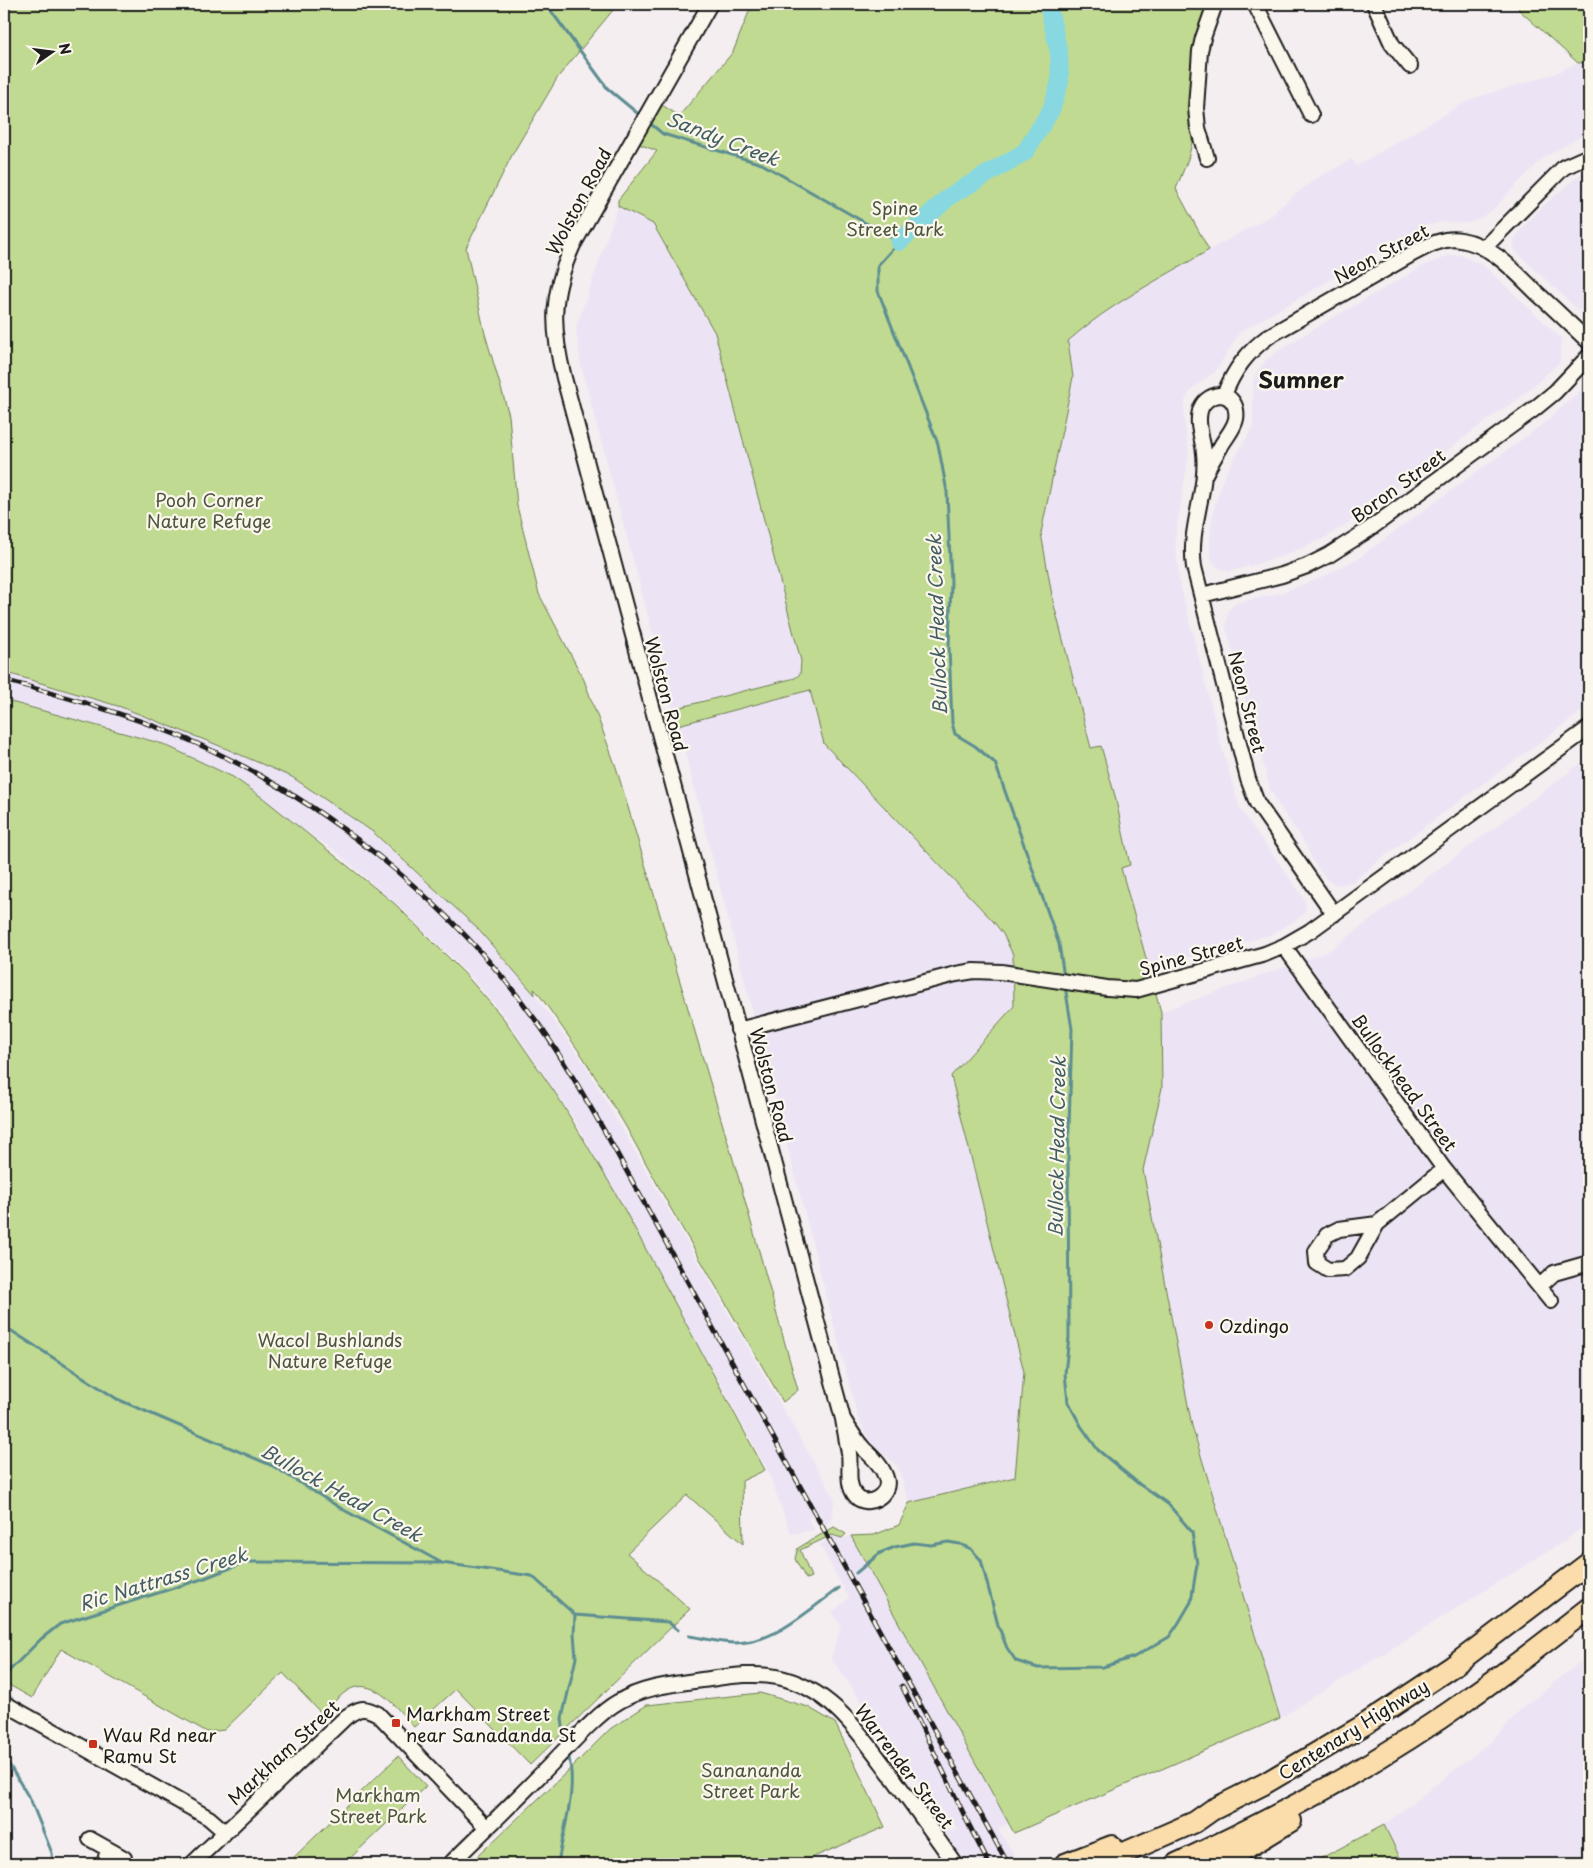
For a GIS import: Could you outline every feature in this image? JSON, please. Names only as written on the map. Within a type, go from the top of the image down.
[{"type":"highway","name":"Centenary Highway","points":[[1099,1864],[1195,1822],[1212,1810],[1306,1760],[1412,1694],[1453,1666],[1589,1563]]},
{"type":"highway","name":"Centenary Highway","points":[[1176,1864],[1270,1819],[1386,1753],[1467,1700],[1589,1608]]},
{"type":"highway","points":[[1220,1864],[1295,1818],[1310,1797]]},
{"type":"highway","points":[[1065,1864],[1195,1810],[1212,1810]]},
{"type":"street","name":"Wolston Road","points":[[710,4],[581,229],[566,260],[556,297],[554,318],[556,340],[564,378],[843,1419],[849,1455],[850,1486],[855,1496],[861,1500],[868,1502],[879,1498],[885,1492],[888,1481],[883,1470],[862,1447],[843,1419]]},
{"type":"street","points":[[1207,158],[1198,128],[1196,108],[1200,51],[1215,4]]},
{"type":"street","points":[[1255,4],[1311,115]]},
{"type":"street","points":[[1374,4],[1390,39],[1410,66]]},
{"type":"street","points":[[1484,248],[1564,167],[1589,156]]},
{"type":"street","name":"Neon Street","points":[[1224,395],[1241,362],[1254,347],[1269,336],[1414,253],[1429,245],[1445,240],[1462,240],[1484,248],[1504,263],[1589,342]]},
{"type":"street","name":"Boron Street","points":[[1202,595],[1307,566],[1351,542],[1533,410],[1554,392],[1589,356]]},
{"type":"street","name":"Neon Street","points":[[1204,476],[1236,419],[1236,408],[1231,399],[1224,395],[1205,401],[1200,410],[1199,424],[1204,453],[1204,476],[1192,552],[1248,779],[1256,803],[1334,914]]},
{"type":"street","name":"Spine Street","points":[[738,1030],[950,975],[974,971],[1001,972],[1107,988],[1136,990],[1251,958],[1284,946],[1310,931],[1589,728]]},
{"type":"street","name":"Bullockhead Street","points":[[1284,946],[1444,1169],[1551,1301]]},
{"type":"street","points":[[1377,1224],[1444,1169]]},
{"type":"street","points":[[1540,1286],[1554,1273],[1589,1263]]},
{"type":"street","name":"Warrender Street","points":[[487,1828],[573,1742],[617,1702],[669,1685],[735,1675],[754,1675],[777,1677],[798,1684],[829,1702],[843,1714],[854,1725],[955,1864]]},
{"type":"street","points":[[4,1703],[209,1818],[225,1832]]},
{"type":"street","name":"Markham Street","points":[[192,1864],[346,1717],[357,1709],[368,1709],[378,1714],[487,1828]]},
{"type":"street","points":[[450,1864],[487,1828]]},
{"type":"street","points":[[90,1839],[124,1858]]},
{"type":"street","points":[[104,1864],[108,1850]]},
{"type":"shaded area","points":[[1518,4],[1589,4],[1589,132],[1543,158],[1493,209],[1481,218],[1467,223],[1445,222],[1426,225],[1240,332],[1215,372],[1194,387],[1185,401],[1184,417],[1189,455],[1175,538],[1179,580],[1221,744],[1240,809],[1301,894],[1306,908],[1303,914],[1296,920],[1270,935],[1149,968],[1147,967],[1120,868],[1053,601],[1041,533],[1073,377],[1068,341],[1092,320],[1124,298],[1277,212],[1276,210],[1312,181],[1352,159],[1356,166],[1471,99],[1553,74],[1578,63],[1519,10]]},
{"type":"shaded area","points":[[1589,170],[1589,320],[1516,252],[1514,240],[1522,228],[1544,205],[1578,176]]},
{"type":"shaded area","points":[[618,206],[653,224],[715,333],[801,661],[800,674],[795,678],[673,709],[581,366],[576,328]]},
{"type":"shaded area","points":[[1450,255],[1460,255],[1482,264],[1561,338],[1560,362],[1518,399],[1362,514],[1325,538],[1283,556],[1229,572],[1218,568],[1212,560],[1210,549],[1214,508],[1228,469],[1253,427],[1253,381],[1256,373],[1265,361],[1278,351],[1327,321],[1421,267]]},
{"type":"shaded area","points":[[1589,383],[1589,706],[1382,858],[1353,882],[1339,885],[1332,883],[1326,879],[1315,865],[1304,842],[1270,789],[1226,627],[1228,611],[1236,603],[1284,592],[1316,580],[1357,559],[1543,424]]},
{"type":"shaded area","points":[[4,666],[260,751],[373,832],[477,928],[535,995],[584,1063],[835,1499],[831,1520],[825,1526],[818,1513],[808,1519],[814,1530],[791,1534],[768,1471],[575,1121],[505,1016],[465,971],[396,904],[335,851],[232,787],[4,704]]},
{"type":"shaded area","points":[[810,689],[824,744],[993,921],[1003,934],[1013,955],[1014,1006],[951,1076],[1024,1372],[1015,1477],[909,1503],[898,1467],[870,1442],[858,1418],[678,725]]},
{"type":"shaded area","points":[[1589,757],[1589,1522],[1566,1540],[1280,1718],[1192,1426],[1143,1170],[1162,1088],[1161,1012],[1329,951]]},
{"type":"shaded area","points":[[832,1535],[842,1538],[851,1536],[1008,1823],[998,1829],[1020,1864],[966,1864],[943,1829],[945,1828],[953,1832],[957,1828],[926,1794],[831,1658],[841,1626],[832,1612],[849,1598],[820,1545]]},
{"type":"shaded area","points":[[1589,1655],[1589,1864],[1403,1864],[1384,1825],[1493,1740],[1521,1709]]},
{"type":"green space","name":"Pooh Corner Nature Refuge","points":[[4,4],[618,4],[558,77],[512,155],[466,248],[485,334],[509,415],[517,506],[539,594],[584,680],[616,767],[738,1176],[798,1390],[783,1402],[671,1209],[625,1125],[583,1057],[538,993],[534,989],[535,995],[477,928],[373,832],[292,777],[121,707],[4,672]]},
{"type":"green space","name":"Spine Street Park","points":[[752,4],[1211,4],[1192,114],[1192,143],[1176,189],[1209,250],[1119,303],[1084,327],[1068,341],[1073,377],[1041,533],[1053,601],[1091,748],[1101,746],[1115,796],[1130,865],[1121,868],[1161,1012],[1162,1088],[1143,1170],[1192,1426],[1280,1718],[1014,1833],[851,1536],[874,1535],[899,1525],[909,1503],[1015,1477],[1024,1372],[951,1076],[1014,1006],[1013,955],[1003,934],[993,921],[824,744],[810,690],[678,725],[673,709],[795,678],[800,674],[801,661],[715,333],[653,224],[618,206],[618,200],[657,151],[639,144],[662,105],[679,116],[733,52]]},
{"type":"green space","points":[[1518,4],[1589,5],[1589,62],[1578,63],[1519,10]]},
{"type":"green space","name":"Wacol Bushlands Nature Refuge","points":[[4,700],[163,744],[233,777],[263,798],[395,904],[464,973],[504,1019],[558,1097],[615,1192],[765,1470],[742,1481],[743,1544],[687,1495],[627,1553],[690,1609],[530,1765],[456,1689],[414,1727],[389,1700],[373,1689],[365,1687],[356,1687],[347,1691],[322,1714],[283,1673],[224,1730],[207,1732],[61,1649],[32,1698],[4,1682]]},
{"type":"green space","points":[[834,1527],[846,1534],[842,1538],[832,1535],[800,1550],[811,1577],[806,1579],[795,1559],[798,1548]]},
{"type":"green space","name":"Sanananda Street Park","points":[[760,1693],[808,1707],[835,1723],[885,1827],[797,1864],[469,1864],[610,1729],[647,1705]]},
{"type":"green space","name":"Markham Street Park","points":[[398,1756],[426,1786],[344,1864],[287,1864]]},
{"type":"green space","points":[[1384,1825],[1403,1864],[1310,1864]]},
{"type":"waterway","name":"Sandy Creek","points":[[546,4],[608,89],[642,117]]},
{"type":"waterway","points":[[899,242],[950,196],[1025,152],[1051,110],[1060,82],[1059,53],[1048,4]]},
{"type":"waterway","name":"Bullock Head Creek","points":[[647,121],[663,134],[762,164],[899,242],[878,265],[878,291],[938,444],[947,492],[951,582],[949,647],[952,723],[955,734],[975,746],[995,763],[1059,944],[1064,977]]},
{"type":"waterway","name":"Bullock Head Creek","points":[[856,1573],[880,1553],[895,1547],[914,1543],[931,1545],[948,1542],[960,1544],[971,1549],[981,1560],[998,1625],[1007,1648],[1016,1661],[1038,1668],[1103,1667],[1134,1657],[1169,1637],[1191,1602],[1197,1564],[1192,1532],[1168,1504],[1139,1484],[1098,1450],[1081,1426],[1068,1402],[1065,1374],[1069,1337],[1068,1160],[1072,1029],[1065,986]]},
{"type":"waterway","name":"Bullock Head Creek","points":[[4,1326],[117,1399],[273,1466],[342,1509],[442,1563],[532,1576],[575,1615],[668,1622],[678,1630]]},
{"type":"waterway","name":"Ric Nattrass Creek","points":[[4,1676],[41,1639],[60,1624],[202,1579],[246,1562],[440,1563]]},
{"type":"waterway","name":"Bullock Head Creek","points":[[689,1636],[735,1643],[750,1642],[764,1638],[791,1624],[839,1588]]},
{"type":"waterway","points":[[565,1743],[562,1718],[576,1658],[575,1615]]},
{"type":"waterway","points":[[558,1864],[571,1796],[571,1768],[568,1754]]},
{"type":"waterway","points":[[4,1756],[31,1801],[52,1853],[53,1864]]},
{"type":"railway","points":[[4,680],[91,705],[177,735],[229,759],[279,787],[329,819],[376,854],[421,893],[463,934],[502,977],[556,1050],[609,1139],[1008,1864]]},
{"type":"railway","points":[[902,1686],[989,1864]]},
{"type":"place","name":"Ozdingo","points":[[1209,1325]]},
{"type":"place","name":"Markham Street near Sanadanda St","points":[[396,1723]]},
{"type":"place","name":"Wau Rd near Ramu St","points":[[93,1744]]},
{"type":"district","name":"Sumner","points":[[1301,378]]}]
